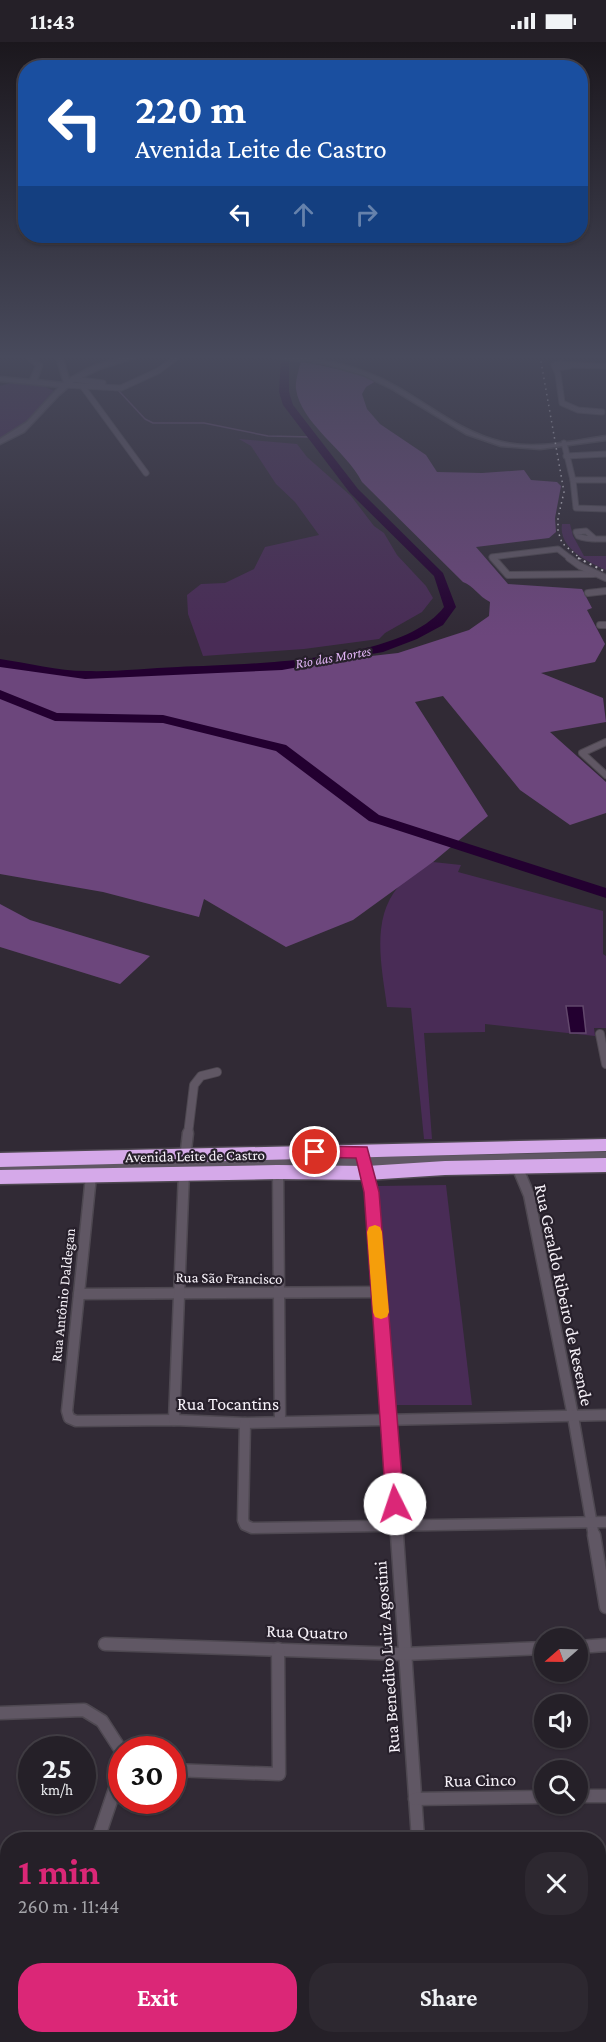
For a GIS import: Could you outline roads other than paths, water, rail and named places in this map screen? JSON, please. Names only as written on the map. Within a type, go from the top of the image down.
[{"type":"highway","name":"Avenida Leite de Castro","points":[[364,1162],[445,1168],[606,1145]]},
{"type":"highway","name":"Avenida Leite de Castro","points":[[0,1160],[185,1165],[511,1158],[606,1165]]},
{"type":"highway","name":"Avenida Leite de Castro","points":[[0,1177],[91,1176],[185,1165]]},
{"type":"street","points":[[129,449],[146,472]]},
{"type":"street","points":[[565,449],[573,480],[575,507],[578,509],[606,509]]},
{"type":"street","points":[[566,456],[606,454]]},
{"type":"street","points":[[573,480],[606,480]]},
{"type":"street","points":[[595,539],[606,539]]},
{"type":"street","points":[[594,574],[508,575],[492,557],[558,549],[580,566],[606,578]]},
{"type":"street","points":[[588,592],[606,591]]},
{"type":"street","points":[[606,742],[582,753],[606,775]]},
{"type":"street","points":[[600,1034],[606,1064]]},
{"type":"street","points":[[174,1420],[185,1165],[194,1085],[201,1076],[217,1072]]},
{"type":"street","points":[[511,1158],[606,1157]]},
{"type":"street","name":"Rua Geraldo Ribeiro de Resende","points":[[511,1158],[529,1195],[573,1416],[606,1607]]},
{"type":"street","name":"Rua Benedito Luiz Agostini","points":[[364,1162],[371,1192],[380,1292],[417,1832]]},
{"type":"street","points":[[278,1163],[280,1421]]},
{"type":"street","points":[[0,1170],[185,1165]]},
{"type":"street","name":"Rua Antônio Daldegan","points":[[69,1418],[67,1411],[91,1176]]},
{"type":"street","name":"Rua São Francisco","points":[[79,1294],[380,1292]]},
{"type":"street","name":"Rua Tocantins","points":[[69,1418],[76,1421],[174,1420],[245,1423],[606,1415]]},
{"type":"street","points":[[245,1423],[243,1520],[245,1525],[252,1528],[606,1522]]},
{"type":"street","name":"Rua Quatro","points":[[105,1644],[404,1654],[534,1648]]},
{"type":"street","points":[[588,1647],[606,1646]]},
{"type":"street","points":[[186,1771],[279,1774],[278,1649]]},
{"type":"street","points":[[0,1713],[84,1710],[99,1716],[112,1736]]},
{"type":"street","points":[[588,1796],[606,1796]]},
{"type":"street","name":"Rua Cinco","points":[[415,1798],[534,1797]]},
{"type":"street","points":[[100,1832],[108,1809]]},
{"type":"waterway","name":"Rio das Mortes","points":[[0,663],[85,675],[282,666],[379,649],[413,636],[439,622],[450,607],[439,575],[354,491],[322,449]]},
{"type":"waterway","points":[[0,694],[55,717],[163,719],[281,748],[374,818],[606,893]]},
{"type":"railway","points":[[556,449],[564,492],[558,518],[558,531],[562,543],[581,559]]},
{"type":"railway","points":[[578,558],[606,572]]}]
